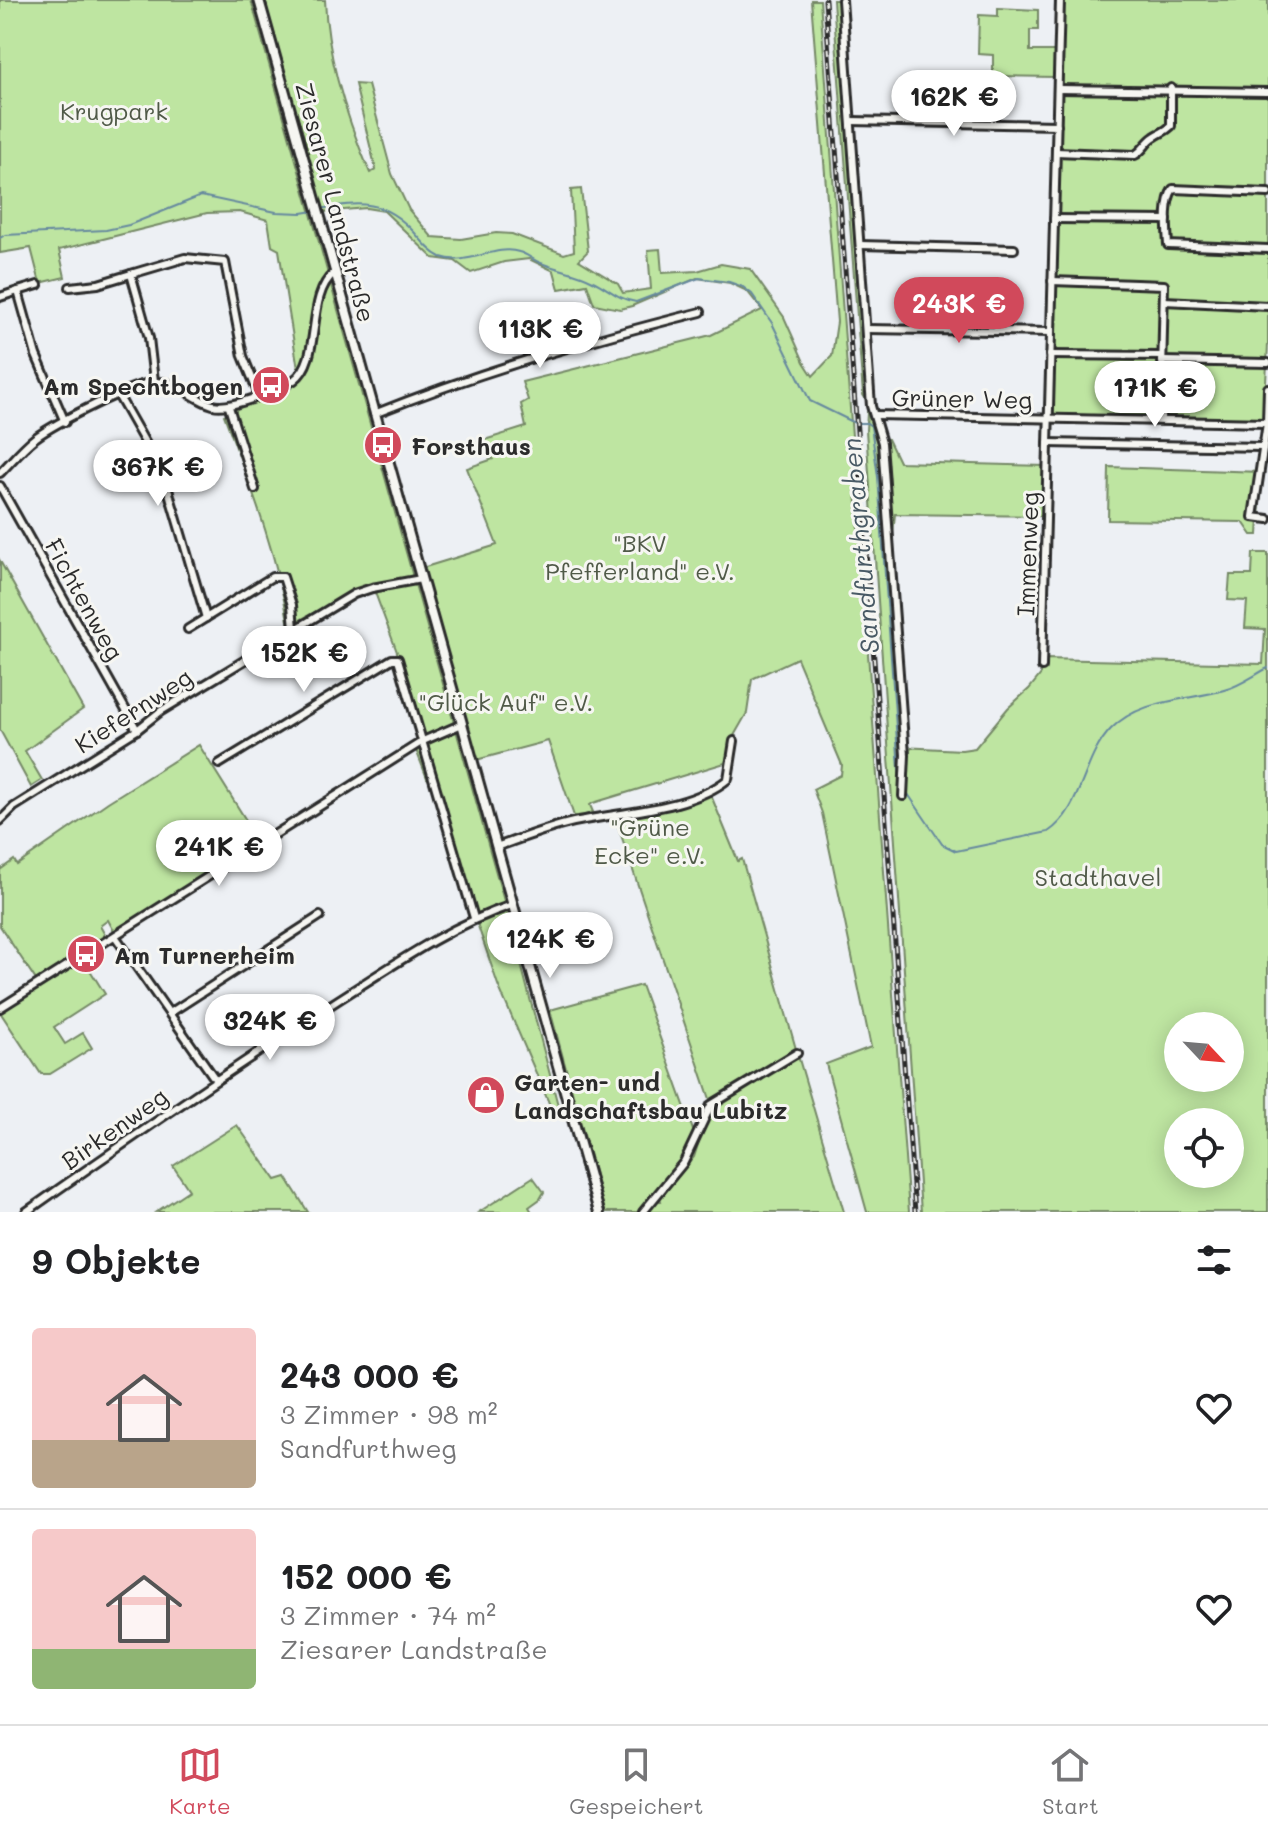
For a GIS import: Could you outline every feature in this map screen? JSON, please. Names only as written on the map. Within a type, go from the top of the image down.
[{"type":"main road","name":"Ziesarer Landstraße","points":[[259,0],[599,1212]]},
{"type":"street","points":[[842,0],[871,406],[882,443],[905,755],[903,796]]},
{"type":"street","name":"Immenweg","points":[[1042,667],[1060,0]]},
{"type":"street","points":[[1058,89],[1171,88],[1268,92]]},
{"type":"street","points":[[1056,152],[1140,153],[1155,136],[1171,126],[1171,88]]},
{"type":"street","points":[[851,121],[1057,125]]},
{"type":"street","points":[[1268,193],[1173,189],[1169,196],[1167,220],[1168,245],[1268,249]]},
{"type":"street","points":[[1054,219],[1167,220]]},
{"type":"street","points":[[860,245],[1014,249]]},
{"type":"street","points":[[70,287],[98,284],[185,258],[225,262],[243,356],[259,395]]},
{"type":"street","points":[[0,473],[34,439],[118,395],[154,381],[175,385],[210,404],[229,407],[294,380],[301,372],[311,346],[324,284],[334,273]]},
{"type":"street","points":[[131,274],[149,338],[154,381]]},
{"type":"street","points":[[1052,281],[1164,285],[1161,419]]},
{"type":"street","points":[[0,297],[38,285]]},
{"type":"street","points":[[18,291],[36,355],[65,422]]},
{"type":"street","points":[[1164,301],[1268,306]]},
{"type":"street","points":[[374,414],[465,378],[577,343],[701,312]]},
{"type":"street","points":[[867,329],[1051,332]]},
{"type":"street","points":[[1050,355],[1268,363]]},
{"type":"street","points":[[1268,388],[1267,423],[1253,517],[1268,519]]},
{"type":"street","points":[[118,395],[164,476],[206,618]]},
{"type":"street","points":[[229,407],[255,489]]},
{"type":"street","name":"Grüner Weg","points":[[875,415],[1049,418]]},
{"type":"street","points":[[1049,418],[1267,423]]},
{"type":"street","points":[[1048,443],[1262,447]]},
{"type":"street","points":[[1259,468],[1268,468]]},
{"type":"street","name":"Fichtenweg","points":[[0,486],[137,730]]},
{"type":"street","points":[[188,629],[272,577],[283,577],[292,605],[294,628]]},
{"type":"street","name":"Kiefernweg","points":[[2,817],[137,730],[161,711],[294,628],[363,590],[421,579]]},
{"type":"street","points":[[219,764],[392,659],[398,659],[474,918]]},
{"type":"street","points":[[0,1008],[423,741],[462,724]]},
{"type":"street","points":[[496,847],[579,821],[665,805],[711,789],[728,779],[734,741]]},
{"type":"street","name":"Birkenweg","points":[[26,1212],[215,1079],[363,985],[474,918],[512,905]]},
{"type":"street","points":[[170,1013],[320,916]]},
{"type":"street","points":[[115,936],[215,1079]]},
{"type":"street","points":[[643,1212],[684,1162],[711,1105],[797,1053]]},
{"type":"green space","name":"Krugpark","points":[[0,0],[251,0],[511,926],[560,1113],[555,1117],[498,985],[434,776],[427,778],[416,750],[425,745],[400,660],[372,586],[356,590],[289,626],[270,546],[224,415],[290,385],[298,369],[279,250],[272,246],[268,220],[240,212],[207,213],[59,250],[65,277],[40,283],[31,248],[0,253]]},
{"type":"green space","points":[[264,0],[325,0],[330,44],[340,88],[370,173],[376,170],[355,84],[368,85],[392,174],[409,210],[432,237],[461,239],[496,233],[512,234],[564,254],[574,251],[571,190],[581,189],[588,251],[579,260],[618,284],[623,293],[651,289],[648,250],[660,249],[662,273],[697,271],[721,264],[750,269],[784,317],[813,376],[832,356],[837,322],[811,0],[820,0],[909,1212],[867,1212],[826,1064],[871,1047],[822,813],[813,789],[841,775],[842,765],[797,658],[752,679],[747,713],[731,741],[725,763],[593,803],[590,805],[593,812],[575,819],[548,741],[476,760],[422,568],[497,545],[467,468],[493,459],[491,452],[482,454],[478,442],[526,427],[521,404],[528,400],[522,382],[711,335],[762,310],[747,291],[730,283],[697,278],[632,306],[620,309],[594,304],[587,284],[559,289],[554,271],[529,259],[504,262],[471,273],[455,261],[433,258],[384,211],[366,208],[323,212]]},
{"type":"green space","points":[[833,0],[839,0],[867,401],[863,395]]},
{"type":"green space","points":[[1063,0],[1268,0],[1268,344],[1264,420],[1052,414]]},
{"type":"green space","points":[[998,8],[1038,10],[1038,30],[1030,30],[1030,51],[1057,51],[1056,77],[993,76],[993,55],[978,54],[979,15],[998,16]]},
{"type":"green space","name":"Stadthavel","points":[[867,413],[873,418],[879,440],[902,747],[975,748],[1041,674],[1044,659],[1263,664],[1265,629],[1245,628],[1247,601],[1228,600],[1230,575],[1252,575],[1253,553],[1268,553],[1268,1212],[921,1212]]},
{"type":"green space","points":[[883,439],[888,439],[899,462],[1046,466],[1044,516],[895,514],[892,544]]},
{"type":"green space","points":[[1109,467],[1262,472],[1258,535],[1252,535],[1243,522],[1108,520]]},
{"type":"green space","points":[[0,561],[83,709],[25,751],[42,780],[31,787],[0,730]]},
{"type":"green space","points":[[199,745],[259,841],[114,931],[108,920],[100,926],[105,935],[36,980],[0,926],[0,870],[14,860],[17,865],[108,802]]},
{"type":"green space","name":"\"Grüne Ecke\" e.V.","points":[[710,793],[738,861],[742,859],[796,1049],[711,1102],[616,820],[677,806]]},
{"type":"green space","points":[[83,959],[105,994],[54,1027],[65,1044],[83,1033],[92,1048],[50,1074],[41,1074],[0,1012]]},
{"type":"green space","points":[[641,985],[694,1133],[683,1161],[639,1212],[605,1212],[550,1010]]},
{"type":"green space","points":[[793,1057],[799,1059],[844,1212],[645,1212],[656,1201],[661,1201],[660,1197],[694,1157],[709,1110]]},
{"type":"green space","points":[[237,1125],[276,1180],[286,1177],[308,1212],[156,1212],[189,1190],[173,1166]]},
{"type":"green space","points":[[533,1177],[544,1192],[529,1207],[532,1212],[479,1212]]},
{"type":"waterway","name":"Sandfurthgraben","points":[[0,238],[5,235],[106,230],[129,225],[201,196],[276,212],[314,211]]},
{"type":"waterway","name":"Sandfurthgraben","points":[[320,209],[360,204],[372,206],[403,221],[441,257],[461,259],[500,251],[519,252],[541,263],[587,278],[630,301],[636,302],[699,278],[729,282],[752,294],[772,323],[810,401],[855,423],[871,426],[878,477],[900,783]]},
{"type":"waterway","name":"Sandfurthgraben","points":[[906,791],[942,844],[956,851],[1048,832],[1069,810],[1101,741],[1123,719],[1149,706],[1230,688],[1268,668]]},
{"type":"railway","points":[[825,0],[915,1212]]},
{"type":"place","name":"Am Spechtbogen","points":[[271,385]]},
{"type":"place","name":"Forsthaus","points":[[383,445]]},
{"type":"place","name":"Am Turnerheim","points":[[86,954]]},
{"type":"place","name":"Garten- und Landschaftsbau Lubitz","points":[[486,1095]]},
{"type":"park label","name":"\"BKV Pfefferland\" e.V.","points":[[640,556]]},
{"type":"park label","name":"\"Glück Auf\" e.V.","points":[[506,701]]}]
